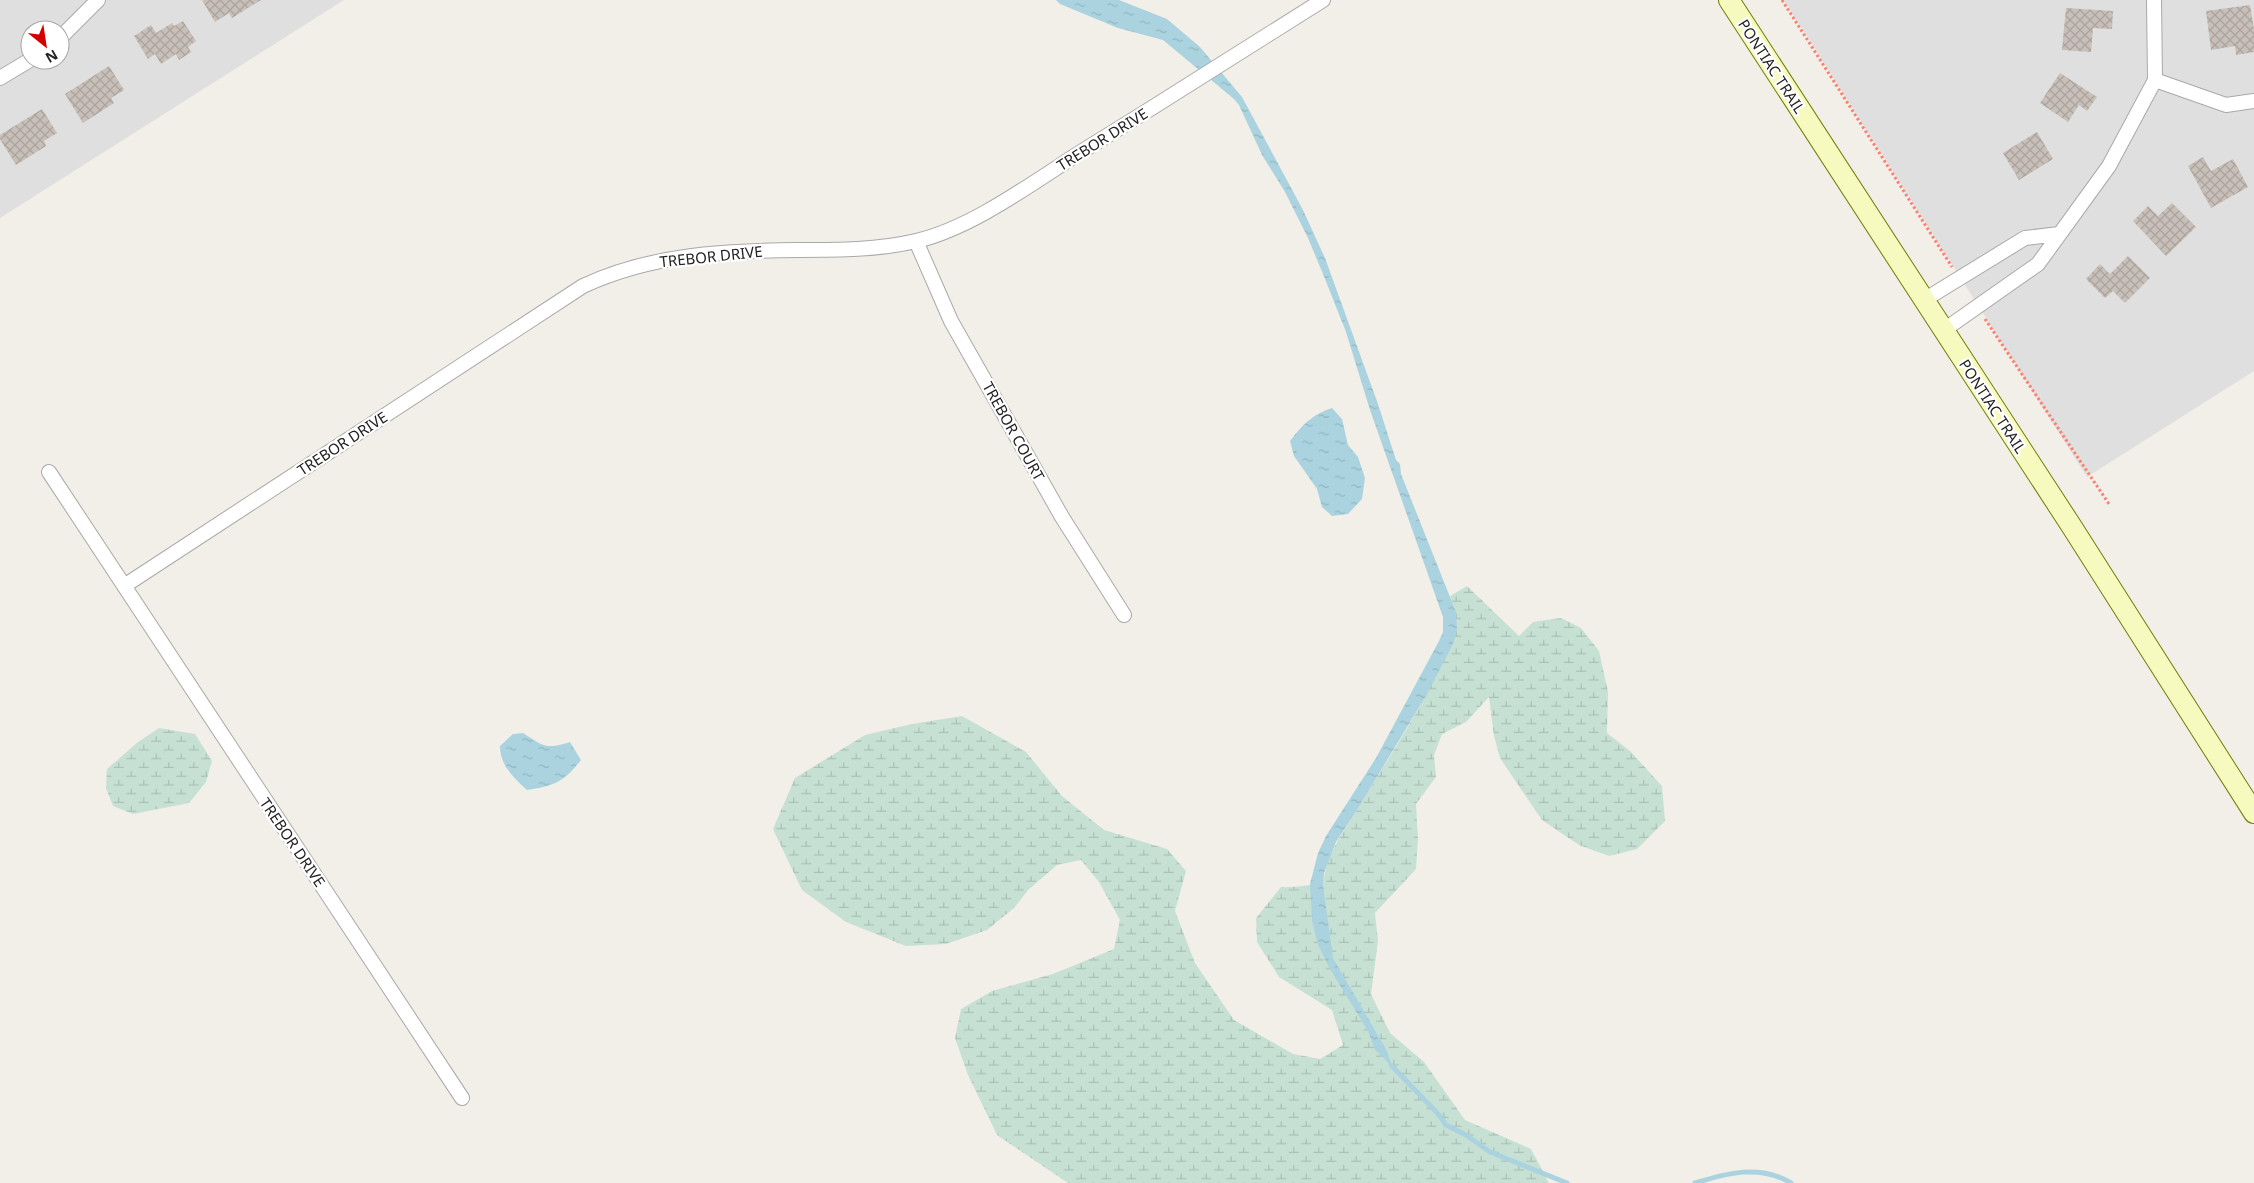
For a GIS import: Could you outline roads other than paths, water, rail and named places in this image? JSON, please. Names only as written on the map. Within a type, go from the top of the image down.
[{"type":"main road","name":"PONTIAC TRAIL","points":[[1729,0],[1944,330],[2254,813]]},
{"type":"street","points":[[70,28],[98,0]]},
{"type":"street","name":"TREBOR DRIVE","points":[[124,586],[516,331],[566,296],[611,274],[663,260],[695,256],[758,251],[866,249],[916,241],[949,232],[1032,184],[1323,0]]},
{"type":"street","points":[[1944,330],[2038,264],[2109,166],[2155,80],[2154,0]]},
{"type":"street","points":[[0,78],[20,66]]},
{"type":"street","points":[[2155,80],[2226,105],[2254,101]]},
{"type":"street","points":[[1924,300],[2025,238],[2059,234]]},
{"type":"street","name":"TREBOR COURT","points":[[916,241],[952,321],[1062,517],[1124,615]]},
{"type":"street","name":"TREBOR DRIVE","points":[[49,472],[462,1098]]},
{"type":"water","points":[[1056,0],[1119,0],[1167,19],[1200,47],[1242,97],[1303,210],[1325,258],[1378,404],[1396,460],[1400,464],[1401,474],[1456,612],[1457,630],[1453,644],[1427,694],[1336,842],[1324,873],[1323,885],[1333,958],[1387,1051],[1392,1066],[1375,1050],[1368,1031],[1330,969],[1318,945],[1312,921],[1310,884],[1318,853],[1326,836],[1376,758],[1439,641],[1443,632],[1443,617],[1370,410],[1346,332],[1323,274],[1308,238],[1285,192],[1262,155],[1239,105],[1163,40],[1118,28],[1060,4]]},
{"type":"water","points":[[1332,408],[1342,419],[1348,445],[1358,457],[1365,478],[1362,499],[1348,514],[1332,516],[1322,507],[1317,489],[1294,456],[1290,441],[1308,421],[1319,413]]},
{"type":"water","points":[[523,733],[540,744],[550,746],[570,742],[581,760],[558,782],[527,790],[505,765],[500,746],[513,734]]},
{"type":"waterway","points":[[1392,1066],[1440,1116],[1446,1125],[1466,1135],[1490,1152],[1567,1183]]},
{"type":"waterway","points":[[1695,1183],[1743,1172],[1767,1174],[1791,1183]]}]
